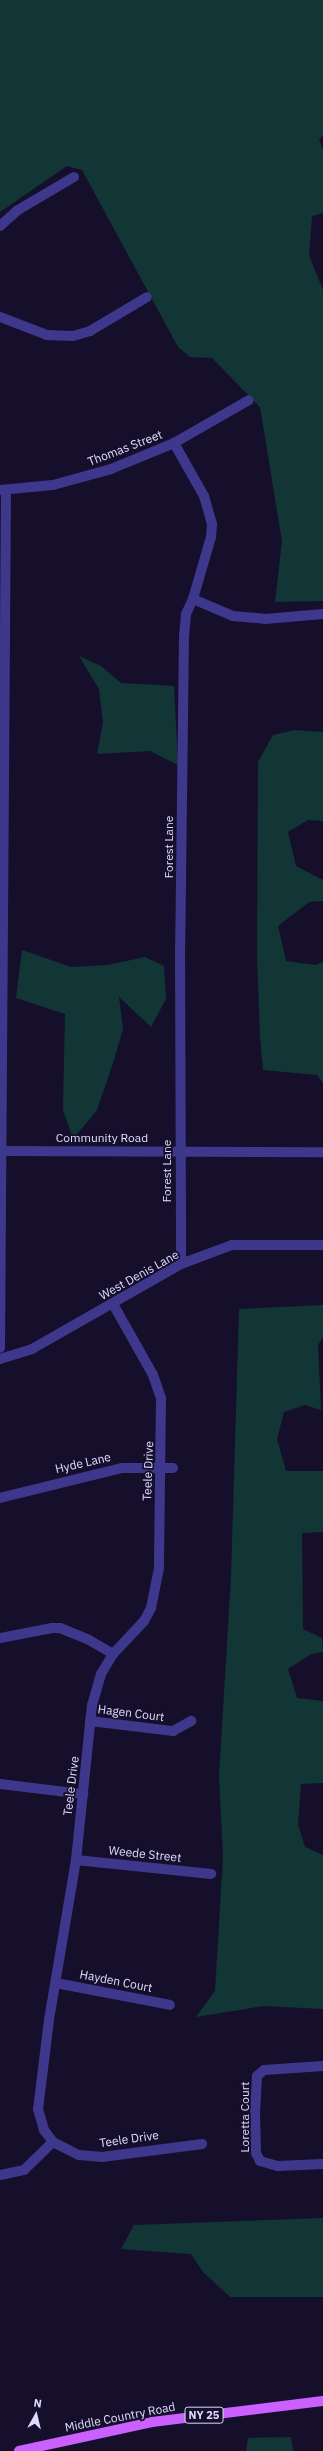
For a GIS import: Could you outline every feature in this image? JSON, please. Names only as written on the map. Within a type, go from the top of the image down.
[{"type":"main road","name":"Middle Country Road","points":[[19,2451],[152,2422],[323,2401]]},
{"type":"street","points":[[0,226],[18,210],[74,177]]},
{"type":"street","points":[[0,317],[47,335],[73,336],[90,331],[148,297]]},
{"type":"street","name":"Thomas Street","points":[[3,490],[79,479],[139,459],[174,443],[249,400]]},
{"type":"street","name":"Forest Lane","points":[[174,443],[204,496],[212,524],[211,537],[193,600],[186,614],[184,635],[180,1151],[181,1264]]},
{"type":"street","points":[[0,1348],[3,490]]},
{"type":"street","points":[[193,600],[233,616],[265,619],[323,614]]},
{"type":"street","name":"Community Road","points":[[1,1151],[323,1152]]},
{"type":"street","name":"West Denis Lane","points":[[0,1359],[32,1349],[181,1264],[232,1245],[323,1245]]},
{"type":"street","name":"Teele Drive","points":[[113,1304],[153,1375],[161,1398],[159,1568],[151,1608],[144,1621],[113,1654],[98,1685],[90,1721],[76,1860],[38,2098],[40,2120],[52,2142],[79,2155],[102,2157],[155,2148],[202,2144]]},
{"type":"street","name":"Hyde Lane","points":[[0,1498],[122,1468],[173,1468]]},
{"type":"street","points":[[0,1638],[52,1628],[60,1628],[90,1640],[113,1654]]},
{"type":"street","name":"Hagen Court","points":[[90,1721],[173,1731],[191,1721]]},
{"type":"street","points":[[0,1784],[83,1794]]},
{"type":"street","name":"Weede Street","points":[[76,1860],[211,1874]]},
{"type":"street","name":"Hayden Court","points":[[56,1983],[170,2005]]},
{"type":"street","name":"Loretta Court","points":[[323,2066],[264,2070],[257,2076],[255,2111],[256,2153],[260,2161],[278,2166],[323,2164]]},
{"type":"street","points":[[0,2175],[24,2170],[52,2142]]},
{"type":"green space","points":[[0,0],[323,0],[323,136],[319,139],[323,150],[323,213],[312,216],[309,255],[323,290],[323,601],[275,602],[282,541],[260,407],[212,358],[190,357],[178,347],[82,170],[67,166],[0,212]]},
{"type":"green space","points":[[79,656],[101,666],[121,683],[174,686],[178,765],[150,751],[97,754],[103,722],[99,689]]},
{"type":"green space","points":[[295,730],[323,732],[323,821],[308,820],[288,832],[296,866],[323,880],[323,901],[309,902],[278,926],[286,961],[315,965],[323,962],[323,1083],[317,1075],[263,1070],[260,1037],[257,957],[258,762],[273,735]]},
{"type":"green space","points":[[22,950],[71,967],[108,965],[145,957],[164,966],[166,999],[151,1027],[119,997],[123,1029],[114,1060],[97,1110],[73,1139],[63,1110],[65,1014],[16,998]]},
{"type":"green space","points":[[323,1305],[323,1337],[318,1345],[321,1410],[305,1405],[284,1412],[277,1439],[286,1471],[323,1471],[323,1532],[302,1533],[303,1629],[322,1638],[323,1652],[311,1654],[288,1669],[297,1698],[323,1701],[323,1783],[301,1784],[298,1824],[305,1847],[323,1855],[323,2009],[264,2006],[196,2017],[215,1991],[223,1857],[219,1776],[231,1577],[239,1309]]},
{"type":"green space","points":[[323,2218],[323,2297],[230,2297],[203,2272],[191,2254],[121,2249],[134,2225]]},
{"type":"green space","points":[[291,2437],[293,2451],[246,2451],[248,2438]]}]
